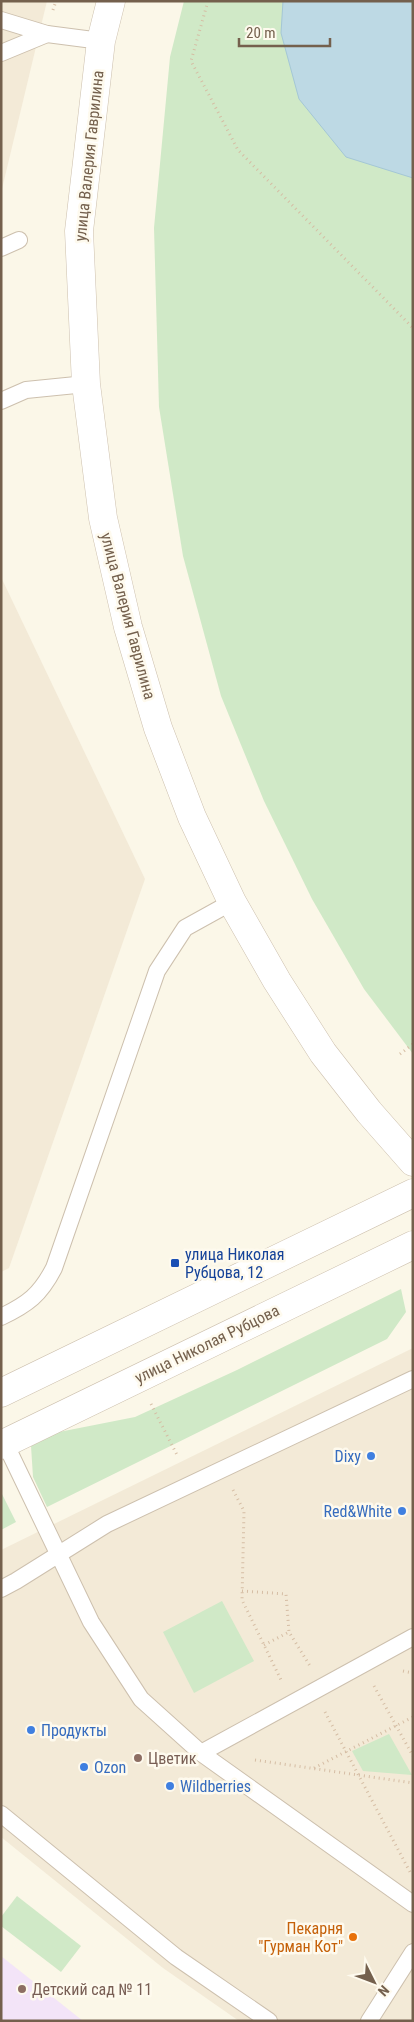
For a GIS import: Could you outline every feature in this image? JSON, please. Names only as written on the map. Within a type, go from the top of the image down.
[{"type":"street","name":"улица Валерия Гаврилина","points":[[111,1],[101,41],[79,230],[86,384],[103,518],[128,626],[158,728],[192,817],[232,902],[277,981],[323,1052],[369,1112],[413,1162]]},
{"type":"street","points":[[1,1393],[413,1193]]},
{"type":"street","name":"улица Николая Рубцова","points":[[3,1444],[413,1245]]},
{"type":"street","points":[[1,1374],[34,1377]]},
{"type":"lane","points":[[1,20],[47,34],[101,41]]},
{"type":"lane","points":[[1,53],[47,34]]},
{"type":"lane","points":[[1,248],[18,240]]},
{"type":"lane","points":[[1,400],[26,390],[86,384]]},
{"type":"lane","points":[[1,1318],[20,1308],[44,1288],[54,1268],[157,972],[185,928],[232,902]]},
{"type":"lane","points":[[1,1589],[107,1524],[413,1378]]},
{"type":"lane","points":[[3,1444],[90,1622],[141,1699],[201,1753],[413,1904]]},
{"type":"lane","points":[[201,1753],[413,1637]]},
{"type":"lane","points":[[1,1814],[176,1957],[269,2021]]},
{"type":"lane","points":[[369,2021],[413,1952]]},
{"type":"path","points":[[208,1],[191,61],[238,150],[413,328]]},
{"type":"path","points":[[400,1054],[413,1044]]},
{"type":"path","points":[[149,1402],[177,1455]]},
{"type":"path","points":[[231,1485],[244,1511],[242,1600],[282,1684],[290,1680]]},
{"type":"path","points":[[242,1591],[286,1594],[289,1632],[312,1668],[304,1672]]},
{"type":"path","points":[[264,1645],[289,1632]]},
{"type":"path","points":[[374,1686],[413,1756]]},
{"type":"path","points":[[324,1711],[413,1877]]},
{"type":"path","points":[[314,1769],[413,1717]]},
{"type":"path","points":[[253,1760],[413,1783]]},
{"type":"shaded area","points":[[1,1],[47,1],[1,193]]},
{"type":"shaded area","points":[[1,577],[145,879],[9,1268],[1,1272]]},
{"type":"shaded area","points":[[413,1348],[413,2021],[239,2021],[163,1968],[1,1837],[1,1550]]},
{"type":"shaded area","name":"Детский сад № 11","points":[[1,1956],[83,2021],[1,2021]]},
{"type":"green space","points":[[184,1],[413,1],[413,1054],[364,989],[312,899],[264,801],[221,696],[183,556],[159,407],[154,228],[170,57]]},
{"type":"green space","points":[[401,1289],[406,1312],[387,1339],[47,1507],[33,1477],[31,1446],[59,1432],[135,1417],[237,1370]]},
{"type":"green space","points":[[1,1492],[16,1522],[1,1530]]},
{"type":"green space","points":[[222,1601],[254,1661],[194,1693],[163,1632]]},
{"type":"green space","points":[[389,1734],[412,1775],[363,1771],[352,1751]]},
{"type":"green space","points":[[17,1896],[81,1946],[61,1972],[1,1926],[1,1917]]},
{"type":"water","points":[[283,1],[413,1],[413,178],[346,157],[299,99],[281,33]]},
{"type":"place","name":"улица Николая Рубцова, 12","points":[[175,1263]]},
{"type":"place","name":"Dixy","points":[[371,1456]]},
{"type":"place","name":"Red&White","points":[[402,1511]]},
{"type":"place","name":"Продукты","points":[[31,1730]]},
{"type":"place","name":"Цветик","points":[[138,1758]]},
{"type":"place","name":"Ozon","points":[[84,1767]]},
{"type":"place","name":"Wildberries","points":[[170,1786]]},
{"type":"place","name":"Пекарня \"Гурман Кот\"","points":[[353,1937]]},
{"type":"place","name":"Детский сад № 11","points":[[22,1989]]}]
